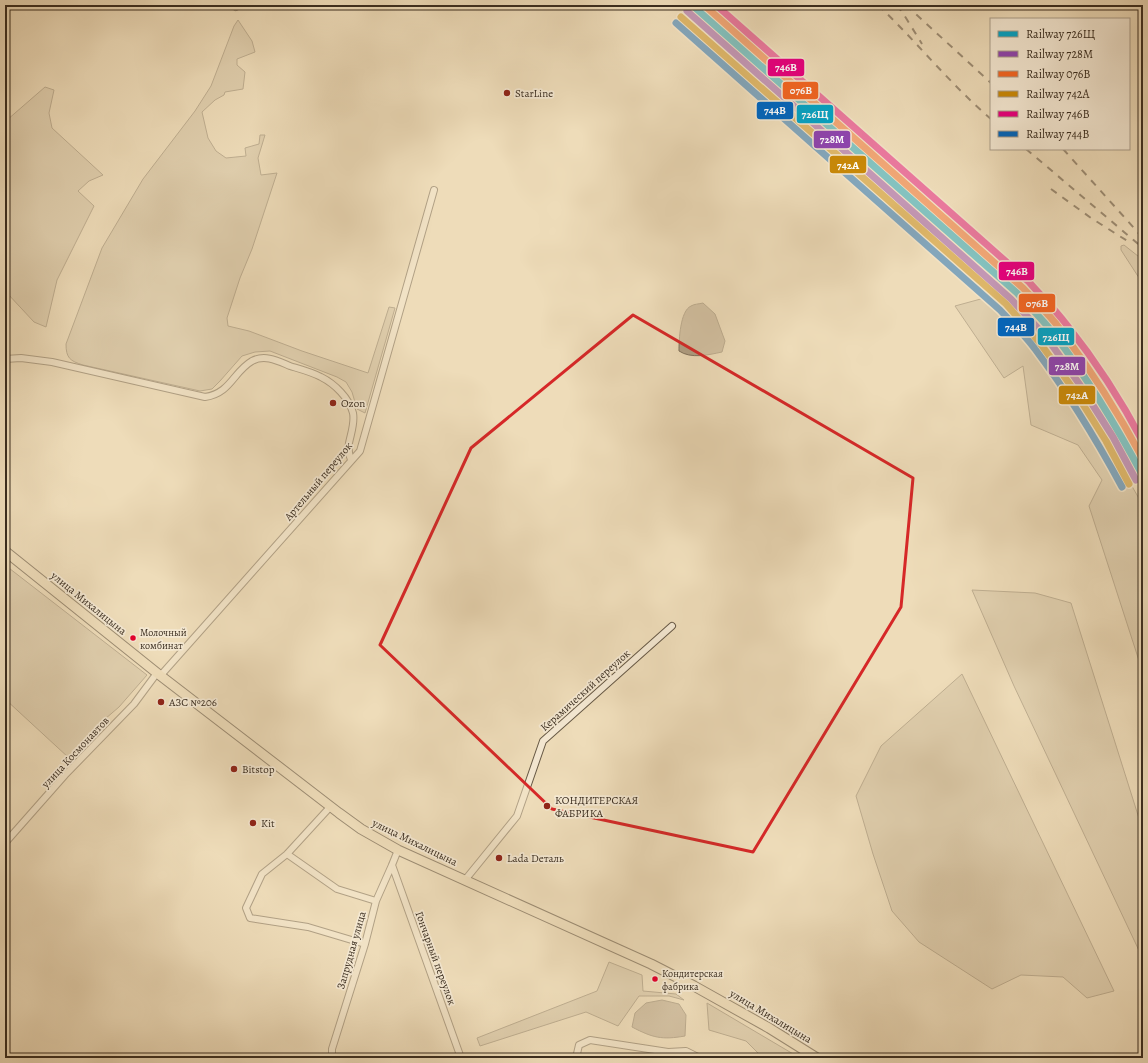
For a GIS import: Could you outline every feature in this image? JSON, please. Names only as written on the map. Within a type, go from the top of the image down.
[{"type":"main road","name":"улица Михалицына","points":[[5,552],[159,674],[361,829],[398,850],[651,964],[769,1028],[817,1058]]},
{"type":"street","name":"Артельный переулок","points":[[159,674],[360,451],[434,190]]},
{"type":"street","points":[[5,359],[21,358],[52,362],[205,397],[213,396],[220,392],[247,364],[254,360],[261,358],[272,359],[322,377],[335,387],[346,399],[353,414],[354,422],[349,444],[351,460]]},
{"type":"street","name":"Керамический переулок","points":[[465,880],[516,816],[543,741],[672,626]]},
{"type":"street","name":"улица Космонавтов","points":[[5,843],[65,775],[134,704],[159,674]]},
{"type":"street","points":[[331,806],[287,854],[262,874],[246,908],[250,918],[308,926],[365,944]]},
{"type":"street","name":"Запрудная улица","points":[[332,1058],[332,1049],[365,944],[376,901],[398,850]]},
{"type":"street","points":[[287,854],[337,889],[376,901]]},
{"type":"street","name":"Гончарный переулок","points":[[392,865],[461,1058]]},
{"type":"street","points":[[576,1058],[579,1045],[590,1040],[668,1052],[686,1051],[700,1058]]},
{"type":"highlighted area","points":[[633,315],[913,478],[901,607],[753,852],[552,809],[380,645],[471,448]]},
{"type":"shaded area","points":[[238,20],[252,41],[255,52],[237,59],[237,65],[245,72],[243,89],[225,92],[224,95],[215,100],[202,112],[208,138],[216,151],[226,158],[246,156],[245,148],[259,144],[260,135],[265,135],[258,158],[261,175],[277,173],[227,318],[228,326],[249,331],[302,351],[368,373],[389,307],[395,308],[365,413],[357,409],[352,392],[346,382],[337,377],[270,351],[255,352],[242,356],[212,389],[200,391],[83,365],[72,360],[67,353],[66,344],[102,248],[143,179],[195,111],[211,86],[234,26]]},
{"type":"shaded area","points":[[45,87],[54,90],[49,113],[52,128],[103,175],[89,181],[78,191],[94,206],[57,280],[46,327],[34,322],[7,293],[5,293],[5,124],[7,120]]},
{"type":"shaded area","points":[[1124,245],[1143,260],[1143,284],[1121,250],[1121,246]]},
{"type":"shaded area","points":[[999,294],[1086,406],[1143,506],[1143,673],[1089,506],[1102,480],[1078,445],[1031,425],[1023,366],[1004,378],[955,306]]},
{"type":"shaded area","points":[[703,303],[715,314],[725,341],[722,352],[700,356],[689,355],[679,351],[682,320],[687,309],[695,304]]},
{"type":"shaded area","points":[[5,565],[147,675],[119,707],[105,719],[69,758],[5,699]]},
{"type":"shaded area","points":[[972,590],[1035,593],[1071,603],[1143,831],[1143,959],[1014,686]]},
{"type":"shaded area","points":[[962,674],[1114,991],[1087,998],[1063,977],[1021,975],[992,989],[919,942],[892,911],[856,796],[881,746]]},
{"type":"shaded area","points":[[609,962],[642,975],[643,991],[676,994],[684,1000],[669,996],[639,996],[618,1026],[586,1012],[480,1046],[477,1038],[597,991]]},
{"type":"shaded area","points":[[662,1000],[679,1004],[686,1015],[685,1036],[664,1038],[652,1036],[632,1027],[635,1013],[646,1003]]},
{"type":"shaded area","points":[[707,1003],[800,1058],[763,1058],[746,1041],[709,1030]]},
{"type":"railway","points":[[878,5],[962,92],[990,118]]},
{"type":"railway","points":[[897,5],[922,44]]},
{"type":"railway","points":[[906,5],[990,82]]},
{"type":"railway","points":[[1027,150],[1143,248]]},
{"type":"railway","points":[[1064,150],[1143,238]]},
{"type":"railway","points":[[1051,189],[1091,218],[1129,242]]},
{"type":"rail line","name":"726Щ","points":[[692,5],[1017,293],[1041,318],[1079,368],[1123,439],[1143,476]]},
{"type":"rail line","name":"076В","points":[[704,5],[1023,288],[1056,323],[1083,360],[1124,425],[1143,459]]},
{"type":"rail line","name":"746В","points":[[716,5],[1029,282],[1057,313],[1097,366],[1117,396],[1143,442]]},
{"type":"rail line","name":"728М","points":[[687,11],[1011,299],[1047,338],[1080,385],[1113,437],[1136,480]]},
{"type":"rail line","name":"742А","points":[[681,17],[1006,304],[1040,343],[1074,390],[1106,441],[1129,484]]},
{"type":"rail line","name":"744В","points":[[676,23],[1000,310],[1023,334],[1059,382],[1092,434],[1122,487]]},
{"type":"place","name":"StarLine","points":[[507,93]]},
{"type":"place","name":"Ozon","points":[[333,403]]},
{"type":"place","name":"Молочный комбинат","points":[[133,638]]},
{"type":"place","name":"АЗС №206","points":[[161,702]]},
{"type":"place","name":"Bitstop","points":[[234,769]]},
{"type":"place","name":"КОНДИТЕРСКАЯ ФАБРИКА","points":[[547,806]]},
{"type":"place","name":"Kit","points":[[253,823]]},
{"type":"place","name":"Lada Dеталь","points":[[499,858]]},
{"type":"place","name":"Кондитерская фабрика","points":[[655,979]]}]
